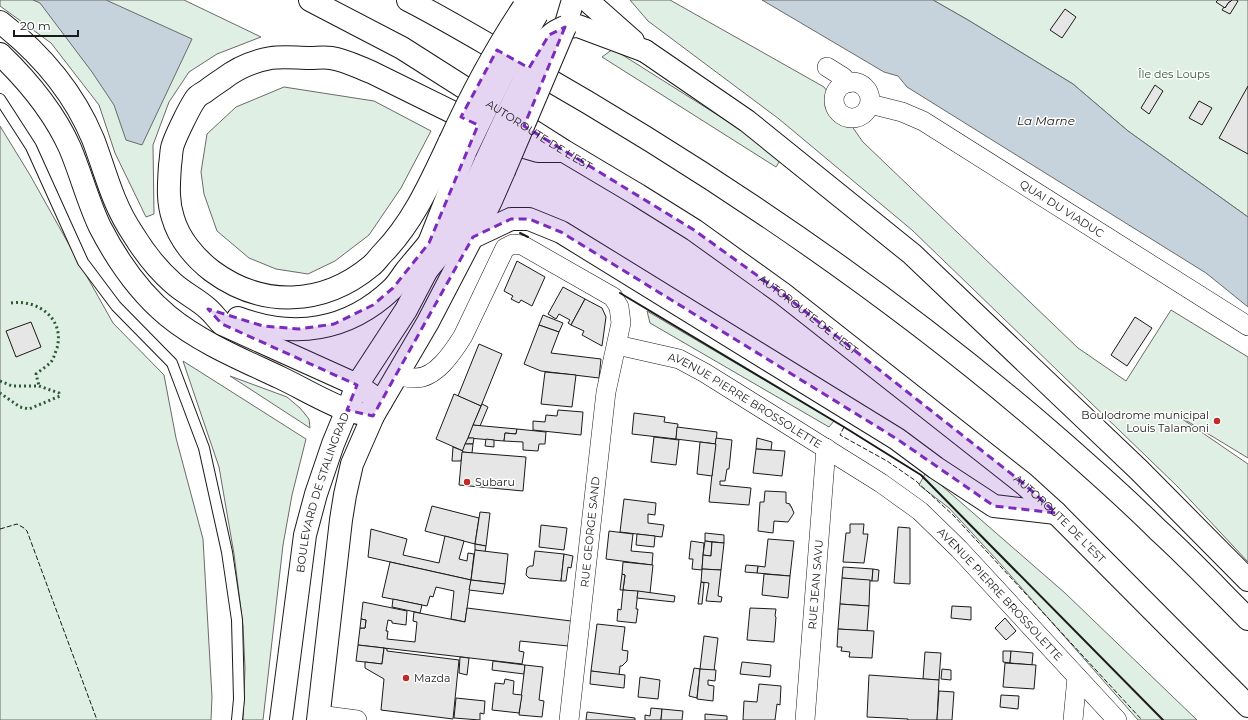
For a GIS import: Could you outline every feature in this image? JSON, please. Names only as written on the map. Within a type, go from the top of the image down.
[{"type":"main road","name":"AUTOROUTE DE L’EST","points":[[310,0],[402,48],[564,151],[694,230],[784,294],[1023,483],[1056,513],[1248,706]]},
{"type":"main road","points":[[408,0],[587,101],[720,184],[819,251],[968,364],[1060,441],[1158,529],[1248,619]]},
{"type":"main road","points":[[427,270],[441,253],[495,166],[566,27],[573,0]]},
{"type":"main road","points":[[588,0],[590,4],[645,51],[747,121],[912,254],[1139,470],[1248,580]]},
{"type":"main road","points":[[533,6],[500,44],[467,105],[458,146],[426,191],[412,216],[393,243],[372,265],[346,282],[328,291],[307,296],[279,298],[242,288],[224,280],[205,266],[190,250],[179,232],[173,218],[168,184],[172,147],[179,129],[197,97],[231,73],[257,62],[272,58],[330,58],[346,62],[377,75],[520,146],[538,151],[564,151]]},
{"type":"main road","points":[[0,22],[27,44],[47,64],[72,98],[83,117],[115,202],[132,234],[157,268],[174,284],[208,309],[222,324],[356,385],[377,409]]},
{"type":"main road","points":[[566,27],[578,26],[645,51]]},
{"type":"main road","points":[[0,54],[34,89],[56,120],[70,150],[100,228],[131,278],[151,300],[168,316],[213,345],[347,410],[377,409]]},
{"type":"main road","name":"BOULEVARD DE STALINGRAD","points":[[280,720],[305,535],[316,494],[333,444],[356,385],[406,310],[427,270],[429,243],[458,146]]},
{"type":"main road","name":"BOULEVARD DE STALINGRAD","points":[[319,718],[341,520],[352,464],[377,409],[428,322],[490,203],[495,166]]},
{"type":"main road","points":[[473,237],[511,219],[529,219],[561,232],[897,439],[936,468],[994,506],[1056,513]]},
{"type":"main road","points":[[208,309],[263,326],[299,329],[318,328],[334,324],[354,316],[373,305],[393,288],[429,243]]},
{"type":"street","points":[[827,67],[843,77],[848,83]]},
{"type":"street","points":[[854,82],[865,88],[870,98],[870,104],[864,114],[853,118],[847,117],[838,110],[835,105],[836,94],[838,89],[843,85],[854,82]]},
{"type":"street","name":"QUAI DU VIADUC","points":[[870,104],[902,112],[923,121],[1248,326]]},
{"type":"street","points":[[398,374],[413,378],[428,375],[439,367],[455,349],[463,336],[505,248],[513,244],[522,245],[613,297],[619,307],[621,323],[617,345]]},
{"type":"street","name":"AVENUE PIERRE BROSSOLETTE","points":[[617,345],[679,359],[705,373],[881,483],[920,511],[959,549],[1117,720]]},
{"type":"street","name":"RUE GEORGE SAND","points":[[569,720],[606,392],[617,345]]},
{"type":"street","name":"RUE JEAN SAVU","points":[[804,720],[826,448]]},
{"type":"street","points":[[1073,720],[1077,677]]},
{"type":"street","points":[[319,718],[357,720]]},
{"type":"lane","points":[[0,99],[31,147],[83,262],[116,306],[172,363],[204,448],[227,552],[237,620],[239,699],[237,720]]},
{"type":"highlighted area","points":[[565,27],[524,126],[694,230],[783,294],[1023,483],[1056,513],[994,506],[897,439],[561,232],[529,219],[511,219],[473,237],[373,416],[347,410],[357,385],[222,324],[208,309],[263,326],[299,329],[334,324],[373,305],[393,288],[429,243],[478,125],[461,117],[497,50],[529,68],[549,35]]},
{"type":"green space","points":[[0,0],[184,0],[261,37],[217,54],[189,72],[169,102],[153,145],[154,214],[146,217],[115,153],[99,105],[51,43],[0,6]]},
{"type":"green space","points":[[630,0],[670,0],[824,87],[863,142],[1078,348],[1126,381],[1171,310],[1248,357],[1248,458],[1172,412],[1248,464],[1248,562],[1178,487],[912,230],[779,119],[648,21]]},
{"type":"green space","name":"Île des Loups","points":[[933,0],[1248,0],[1248,217],[1128,131],[1073,84]]},
{"type":"green space","points":[[613,49],[751,136],[781,159],[776,167],[602,57]]},
{"type":"green space","points":[[284,87],[374,101],[431,131],[401,188],[369,235],[335,261],[308,274],[276,269],[249,258],[217,231],[204,194],[201,172],[207,134],[236,107]]},
{"type":"green space","points":[[0,126],[30,175],[113,323],[164,375],[176,438],[203,539],[212,697],[211,720],[0,720]]},
{"type":"green space","points":[[647,311],[834,421],[829,427],[650,323]]},
{"type":"green space","points":[[183,361],[306,439],[292,495],[283,545],[263,720],[243,720],[245,668],[243,626],[234,554],[219,467]]},
{"type":"green space","points":[[230,376],[287,397],[300,408],[309,419],[310,428]]},
{"type":"green space","points":[[926,472],[1065,593],[1197,720],[1138,720],[949,508],[919,485]]},
{"type":"water","points":[[33,0],[106,0],[192,39],[142,145],[126,140],[114,105],[92,72],[40,3]]},
{"type":"water","name":"La Marne","points":[[762,0],[933,0],[1073,84],[1128,131],[1248,217],[1248,307],[1206,273],[907,87],[898,76],[884,72]]},
{"type":"building","points":[[1218,0],[1232,0],[1225,8],[1216,2]]},
{"type":"building","points":[[1232,0],[1238,1],[1230,14],[1222,10],[1229,2]]},
{"type":"building","points":[[1065,9],[1076,17],[1062,38],[1050,30]]},
{"type":"building","points":[[1155,85],[1163,91],[1149,114],[1141,108]]},
{"type":"building","points":[[1248,86],[1248,154],[1219,138]]},
{"type":"building","points":[[1199,101],[1212,108],[1202,125],[1189,118]]},
{"type":"building","points":[[517,261],[545,277],[532,306],[521,300],[519,303],[511,299],[513,296],[504,291]]},
{"type":"building","points":[[563,287],[585,299],[571,325],[568,323],[570,320],[559,314],[556,319],[548,314]]},
{"type":"building","points":[[585,299],[602,308],[606,317],[602,346],[582,335],[584,331],[571,325]]},
{"type":"building","points":[[543,315],[563,323],[559,332],[539,325]]},
{"type":"building","points":[[1135,317],[1152,328],[1127,366],[1111,355]]},
{"type":"building","points":[[31,322],[41,347],[16,357],[6,331]]},
{"type":"building","points":[[539,325],[559,332],[551,353],[601,359],[599,378],[541,371],[524,364]]},
{"type":"building","points":[[479,344],[502,354],[481,406],[458,396]]},
{"type":"building","points":[[545,372],[576,375],[572,407],[541,404]]},
{"type":"building","points":[[454,394],[481,406],[463,451],[436,439]]},
{"type":"building","points":[[482,404],[488,407],[480,426],[473,425]]},
{"type":"building","points":[[558,410],[583,412],[581,435],[533,430],[533,421],[545,422],[546,415],[557,416]]},
{"type":"building","points":[[634,413],[665,417],[664,422],[678,424],[676,439],[632,434]]},
{"type":"building","points":[[473,425],[517,429],[516,434],[505,433],[504,441],[468,438]]},
{"type":"building","points":[[677,427],[717,432],[716,444],[676,439]]},
{"type":"building","points":[[517,429],[546,432],[545,444],[539,444],[538,451],[523,450],[523,442],[504,441],[505,433],[516,434]]},
{"type":"building","points":[[654,437],[679,440],[676,465],[651,462]]},
{"type":"building","points":[[468,438],[474,438],[473,444],[465,444]]},
{"type":"building","points":[[716,438],[732,440],[729,469],[727,469],[725,481],[720,481],[720,485],[751,488],[749,505],[709,502]]},
{"type":"building","points":[[757,438],[772,442],[771,450],[756,449]]},
{"type":"building","points":[[486,439],[494,440],[494,447],[485,446]]},
{"type":"building","points":[[700,442],[716,444],[712,476],[697,474]]},
{"type":"building","points":[[465,444],[473,444],[472,453],[462,452]]},
{"type":"building","points":[[453,447],[463,451],[461,461],[452,461]]},
{"type":"building","points":[[756,449],[785,451],[782,476],[753,473]]},
{"type":"building","points":[[462,452],[526,457],[523,491],[459,485]]},
{"type":"building","points":[[765,491],[786,492],[786,503],[790,504],[794,513],[788,522],[774,521],[773,533],[758,531],[760,502],[764,502]]},
{"type":"building","points":[[624,499],[656,503],[655,515],[648,514],[648,523],[664,525],[662,537],[620,532]]},
{"type":"building","points":[[432,506],[479,518],[475,544],[425,531]]},
{"type":"building","points":[[480,512],[490,513],[486,546],[475,544]]},
{"type":"building","points":[[850,524],[864,524],[863,534],[868,534],[864,563],[843,562],[846,533],[850,533]]},
{"type":"building","points":[[541,525],[567,528],[564,550],[539,547]]},
{"type":"building","points":[[898,527],[910,528],[910,584],[894,583]]},
{"type":"building","points":[[371,529],[407,539],[403,555],[439,563],[445,536],[464,541],[459,559],[467,561],[468,553],[474,554],[471,580],[368,557]]},
{"type":"building","points":[[609,531],[633,534],[631,551],[653,553],[652,565],[606,559]]},
{"type":"building","points":[[705,533],[724,535],[724,543],[705,541]]},
{"type":"building","points":[[637,534],[655,536],[654,547],[636,545]]},
{"type":"building","points":[[768,539],[794,541],[790,576],[757,573],[758,566],[765,567]]},
{"type":"building","points":[[691,541],[704,543],[702,570],[692,569],[693,559],[689,559]]},
{"type":"building","points":[[705,541],[712,542],[711,556],[703,555]]},
{"type":"building","points":[[712,542],[724,543],[721,570],[702,569],[703,555],[711,556]]},
{"type":"building","points":[[475,544],[486,546],[485,552],[475,550]]},
{"type":"building","points":[[475,550],[508,554],[505,584],[471,580]]},
{"type":"building","points":[[535,551],[564,554],[561,581],[529,578],[526,575],[527,568],[533,566]]},
{"type":"building","points":[[564,554],[573,556],[571,568],[568,567],[566,581],[561,581]]},
{"type":"building","points":[[390,562],[471,580],[465,622],[451,619],[454,591],[436,587],[433,597],[430,596],[427,606],[382,597]]},
{"type":"building","points":[[623,562],[653,565],[650,593],[623,590],[625,575],[622,574]]},
{"type":"building","points":[[746,565],[758,566],[757,573],[745,572]]},
{"type":"building","points":[[843,567],[873,569],[872,581],[842,578]]},
{"type":"building","points":[[702,569],[721,570],[718,596],[722,597],[721,602],[706,601],[709,583],[701,582]]},
{"type":"building","points":[[873,569],[879,570],[878,581],[872,581]]},
{"type":"building","points":[[622,574],[625,575],[623,590],[620,590]]},
{"type":"building","points":[[764,574],[790,576],[788,598],[762,595]]},
{"type":"building","points":[[842,578],[870,580],[869,606],[840,604]]},
{"type":"building","points":[[471,580],[505,584],[503,594],[469,590]]},
{"type":"building","points":[[701,582],[704,583],[702,604],[698,604]]},
{"type":"building","points":[[623,590],[638,591],[636,623],[617,621],[618,609],[621,610]]},
{"type":"building","points":[[638,591],[675,596],[674,602],[637,598]]},
{"type":"building","points":[[393,599],[422,605],[420,613],[392,607]]},
{"type":"building","points":[[363,602],[407,611],[406,625],[392,623],[392,621],[388,620],[386,631],[388,631],[387,639],[415,642],[417,622],[413,621],[414,612],[465,622],[467,608],[571,621],[568,646],[520,641],[519,651],[524,652],[522,664],[358,645],[360,628],[365,628],[366,620],[361,619]]},
{"type":"building","points":[[840,604],[869,606],[867,631],[838,629]]},
{"type":"building","points":[[952,606],[971,607],[971,620],[951,618]]},
{"type":"building","points":[[750,608],[776,609],[774,642],[747,640]]},
{"type":"building","points":[[1005,618],[1016,631],[1006,640],[995,628]]},
{"type":"building","points":[[361,619],[366,620],[365,628],[360,628]]},
{"type":"building","points":[[597,624],[625,627],[622,650],[628,651],[627,661],[620,666],[619,675],[591,671]]},
{"type":"building","points":[[838,629],[874,631],[872,658],[849,657],[850,652],[841,651],[842,647],[837,647]]},
{"type":"building","points":[[704,636],[718,638],[714,671],[700,669]]},
{"type":"building","points":[[358,645],[384,648],[382,664],[356,661]]},
{"type":"building","points":[[384,648],[387,649],[387,651],[459,660],[453,719],[381,710],[384,679],[365,668],[365,662],[382,664]]},
{"type":"building","points":[[1003,651],[1011,651],[1010,663],[1003,662]]},
{"type":"building","points":[[1011,651],[1033,653],[1032,665],[1010,663]]},
{"type":"building","points":[[925,652],[941,653],[939,680],[923,679]]},
{"type":"building","points":[[460,657],[469,658],[467,675],[459,673]]},
{"type":"building","points":[[493,661],[525,665],[524,674],[492,670]]},
{"type":"building","points":[[742,662],[771,665],[770,677],[740,674]]},
{"type":"building","points":[[1005,663],[1036,665],[1034,689],[1003,687]]},
{"type":"building","points":[[525,665],[543,667],[539,700],[544,701],[542,717],[519,715]]},
{"type":"building","points":[[694,668],[700,669],[697,698],[689,696]]},
{"type":"building","points":[[700,669],[716,670],[715,681],[708,680],[708,685],[714,686],[713,701],[697,699]]},
{"type":"building","points":[[942,669],[951,670],[951,680],[941,679]]},
{"type":"building","points":[[591,671],[625,675],[624,688],[590,684]]},
{"type":"building","points":[[869,675],[939,680],[937,720],[908,720],[867,717]]},
{"type":"building","points":[[640,677],[660,680],[658,699],[638,697]]},
{"type":"building","points":[[505,679],[514,681],[513,694],[522,695],[519,713],[492,710],[495,683],[504,684]]},
{"type":"building","points":[[759,684],[781,686],[780,705],[777,704],[775,720],[743,720],[744,701],[757,702]]},
{"type":"building","points":[[939,691],[954,692],[952,720],[937,720]]},
{"type":"building","points":[[1001,695],[1019,696],[1018,709],[1000,707]]},
{"type":"building","points":[[456,698],[485,701],[484,714],[480,713],[480,720],[454,718]]},
{"type":"building","points":[[651,708],[662,709],[661,720],[645,720],[645,715],[650,716]]},
{"type":"building","points":[[662,709],[683,711],[682,720],[661,720]]},
{"type":"building","points":[[587,712],[635,718],[635,720],[586,720]]},
{"type":"building","points":[[705,714],[727,716],[727,720],[705,720]]},
{"type":"hedge","points":[[11,303],[31,304],[40,308],[53,320],[57,328],[57,348],[53,359],[36,374],[39,386]]},
{"type":"hedge","points":[[0,381],[12,386],[39,386],[59,393],[60,396],[29,409],[20,407],[0,393]]},
{"type":"fence","points":[[844,427],[840,435],[887,461],[916,481],[954,516],[1142,720]]},
{"type":"fence","points":[[0,529],[17,524],[27,531],[97,720]]},
{"type":"wall","points":[[520,233],[528,237]]},
{"type":"wall","points":[[620,293],[844,427],[921,475],[1163,720]]},
{"type":"place","name":"Boulodrome municipal Louis Talamoni","points":[[1217,421]]},
{"type":"place","name":"Subaru","points":[[467,482]]},
{"type":"place","name":"Mazda","points":[[406,678]]}]
